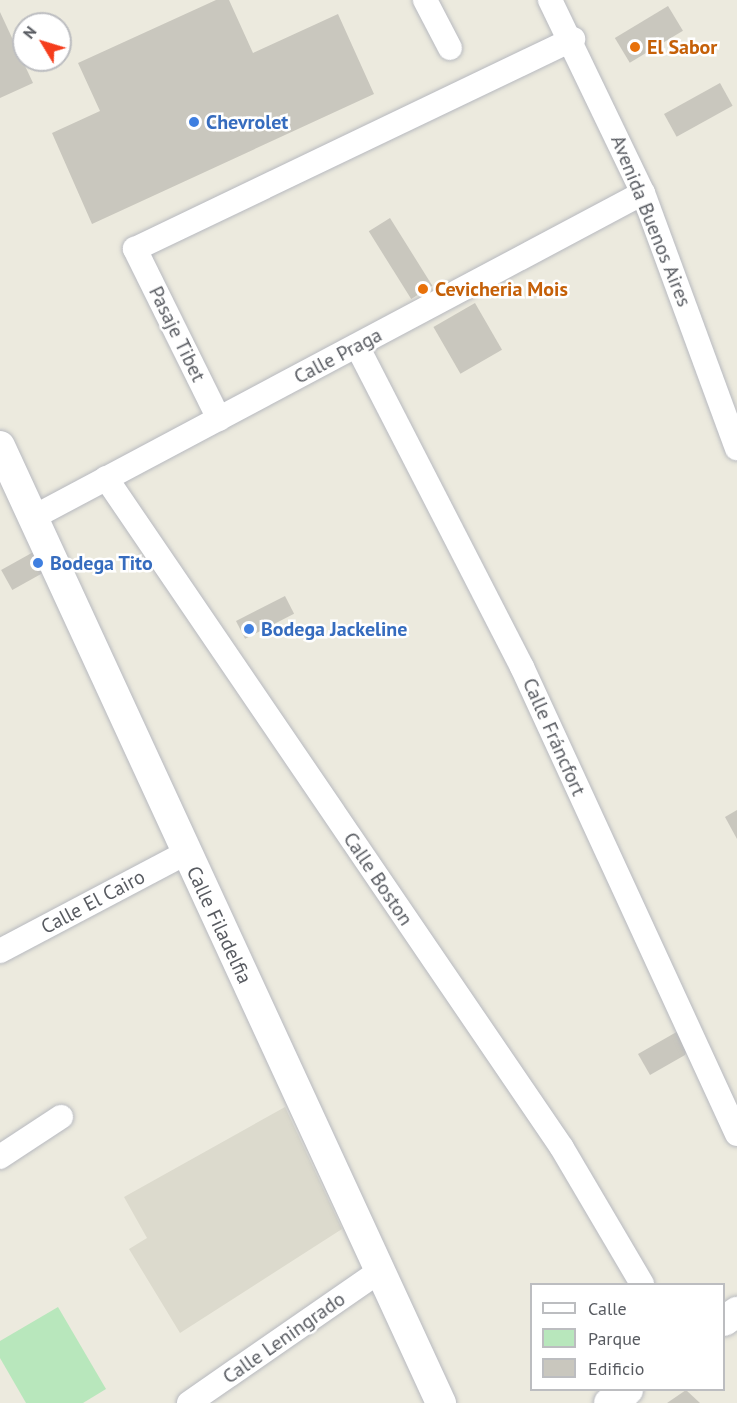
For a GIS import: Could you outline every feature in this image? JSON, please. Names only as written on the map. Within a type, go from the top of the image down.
[{"type":"street","points":[[425,0],[450,48]]},
{"type":"street","name":"Avenida Buenos Aires","points":[[550,0],[573,39],[643,193],[737,448]]},
{"type":"street","name":"Pasaje Tibet","points":[[219,419],[135,249],[573,39]]},
{"type":"street","name":"Calle Praga","points":[[32,518],[643,193]]},
{"type":"street","name":"Calle Fráncfort","points":[[357,345],[522,667],[737,1134]]},
{"type":"street","name":"Calle Filadelfia","points":[[0,446],[378,1272],[441,1403]]},
{"type":"street","name":"Calle Boston","points":[[106,478],[562,1148],[641,1283]]},
{"type":"street","name":"Calle El Cairo","points":[[0,951],[186,853]]},
{"type":"street","points":[[0,1157],[61,1117]]},
{"type":"street","name":"Calle Leningrado","points":[[189,1403],[378,1272]]},
{"type":"street","points":[[609,1403],[625,1391]]},
{"type":"shaded area","points":[[285,1107],[342,1229],[180,1333],[129,1249],[147,1238],[124,1197]]},
{"type":"green space","points":[[58,1307],[106,1389],[83,1403],[26,1403],[0,1358],[0,1341]]},
{"type":"building","name":"Chevrolet","points":[[216,0],[229,0],[253,53],[338,14],[374,94],[92,224],[52,133],[100,111],[78,63]]},
{"type":"building","points":[[668,6],[683,31],[630,63],[615,38]]},
{"type":"building","points":[[0,12],[12,38],[12,72],[28,72],[33,83],[0,98]]},
{"type":"building","points":[[720,83],[733,106],[677,137],[664,114]]},
{"type":"building","points":[[390,218],[432,286],[411,299],[369,231]]},
{"type":"building","points":[[475,303],[502,350],[460,374],[433,327]]},
{"type":"building","points":[[37,550],[48,570],[12,590],[1,570]]},
{"type":"building","points":[[285,596],[294,614],[245,639],[236,621]]},
{"type":"building","points":[[737,810],[737,839],[725,817]]},
{"type":"building","points":[[680,1030],[689,1045],[685,1055],[650,1075],[638,1054]]},
{"type":"building","points":[[687,1391],[700,1403],[667,1403]]},
{"type":"place","name":"El Sabor","points":[[635,47]]},
{"type":"place","name":"Chevrolet","points":[[194,122]]},
{"type":"place","name":"Cevicheria Mois","points":[[423,289]]},
{"type":"place","name":"Bodega Tito","points":[[38,563]]},
{"type":"place","name":"Bodega Jackeline","points":[[249,629]]}]
